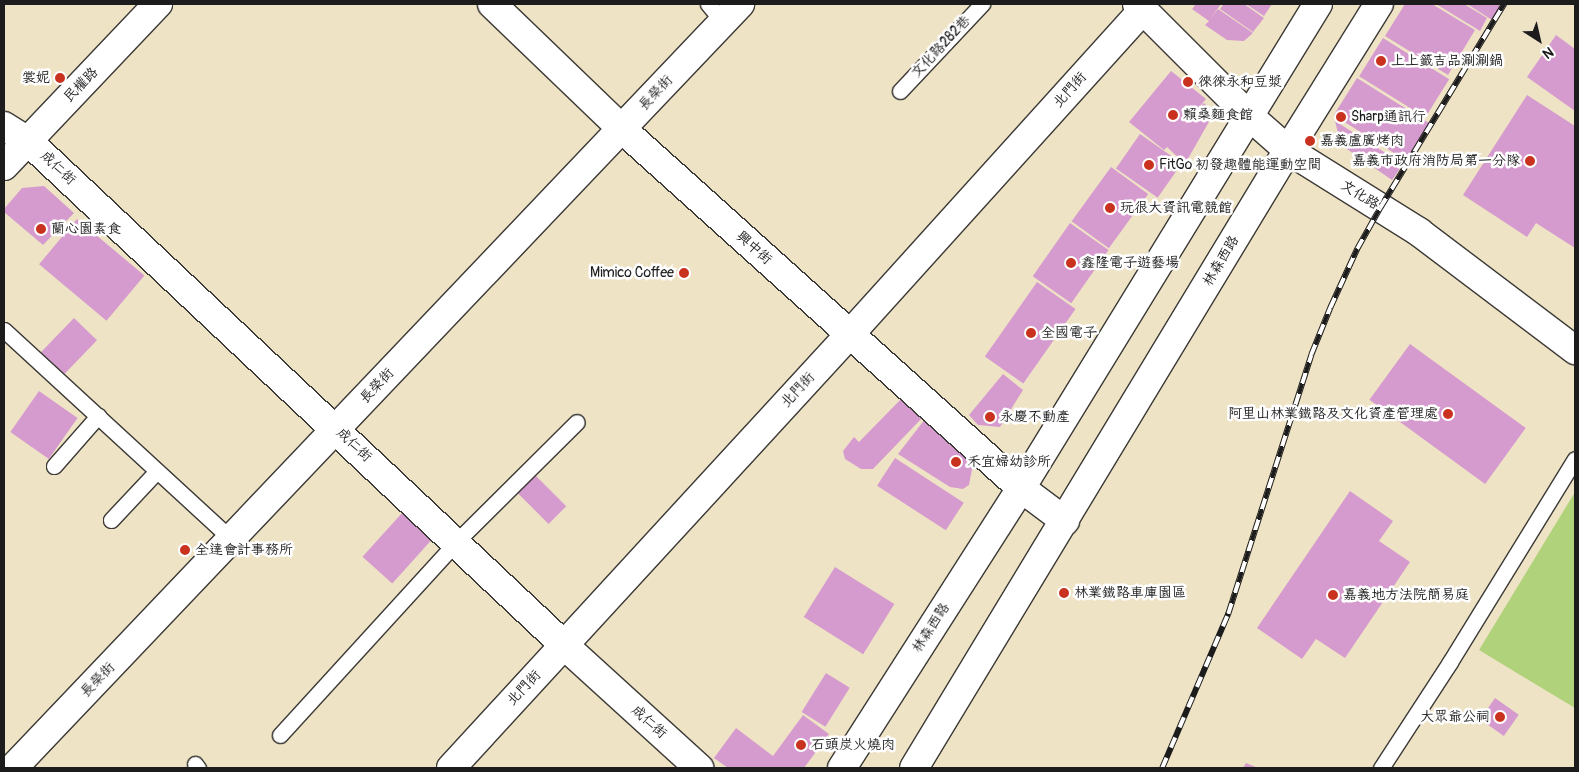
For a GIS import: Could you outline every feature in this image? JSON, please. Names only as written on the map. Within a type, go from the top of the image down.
[{"type":"street","name":"民權路","points":[[4,166],[158,4]]},
{"type":"street","name":"興中街","points":[[492,4],[622,129],[1021,488]]},
{"type":"street","name":"林森西路","points":[[842,768],[1021,488],[1248,115],[1318,4]]},
{"type":"street","name":"林森西路","points":[[914,768],[1288,150],[1379,4]]},
{"type":"street","name":"文化路","points":[[1140,7],[1248,115],[1288,150],[1419,232],[1575,350]]},
{"type":"street","name":"北門街","points":[[451,768],[850,334],[1140,7]]},
{"type":"street","name":"長榮街","points":[[13,768],[622,129],[724,10]]},
{"type":"street","name":"成仁街","points":[[4,126],[28,140],[337,429],[564,645],[700,768]]},
{"type":"street","points":[[1021,488],[1065,521]]},
{"type":"lane","name":"文化路282巷","points":[[900,91],[982,4]]},
{"type":"lane","points":[[4,330],[231,540]]},
{"type":"lane","points":[[54,466],[98,416]]},
{"type":"lane","points":[[280,735],[456,542],[577,422]]},
{"type":"lane","points":[[1381,768],[1450,662],[1575,459]]},
{"type":"lane","points":[[111,520],[157,472]]},
{"type":"green space","points":[[1575,492],[1575,708],[1479,650]]},
{"type":"building","points":[[1196,4],[1221,4],[1210,19],[1218,9],[1253,33],[1244,41],[1227,40],[1205,25],[1209,21],[1192,9]]},
{"type":"building","points":[[1224,4],[1244,4],[1264,18],[1253,32],[1220,9]]},
{"type":"building","points":[[1246,4],[1272,4],[1264,16]]},
{"type":"building","points":[[1405,4],[1432,4],[1475,30],[1448,75],[1385,36]]},
{"type":"building","points":[[1436,4],[1464,4],[1487,18],[1480,31]]},
{"type":"building","points":[[1467,4],[1498,4],[1501,6],[1492,20]]},
{"type":"building","points":[[1556,35],[1575,49],[1575,111],[1527,77]]},
{"type":"building","points":[[1383,38],[1449,79],[1425,117],[1359,76]]},
{"type":"building","points":[[1171,71],[1206,99],[1183,127],[1204,103],[1214,113],[1185,164],[1167,147],[1164,150],[1129,122]]},
{"type":"building","points":[[1357,78],[1429,123],[1406,160],[1334,115]]},
{"type":"building","name":"嘉義市政府消防局第一分隊","points":[[1527,95],[1575,126],[1575,248],[1536,223],[1527,237],[1463,195]]},
{"type":"building","points":[[1335,121],[1403,164],[1392,180],[1341,145]]},
{"type":"building","name":"FitGo 初發趣體能運動空間","points":[[1140,134],[1182,163],[1158,198],[1116,168]]},
{"type":"building","name":"玩很大資訊電競館","points":[[1111,167],[1148,194],[1109,248],[1072,221]]},
{"type":"building","name":"蘭心園素食","points":[[44,186],[74,213],[43,245],[4,212],[4,209],[22,188]]},
{"type":"building","points":[[77,219],[144,276],[106,321],[39,264]]},
{"type":"building","name":"鑫隆電子遊藝場","points":[[1070,223],[1109,250],[1071,303],[1033,276]]},
{"type":"building","name":"全國電子","points":[[1037,282],[1076,309],[1023,384],[985,357]]},
{"type":"building","points":[[74,318],[97,340],[63,375],[40,353]]},
{"type":"building","name":"阿里山林業鐵路及文化資產管理處","points":[[1410,344],[1526,428],[1485,484],[1369,400]]},
{"type":"building","points":[[1003,374],[1023,390],[1000,427],[978,425],[969,415]]},
{"type":"building","points":[[39,391],[78,418],[49,459],[10,432]]},
{"type":"building","points":[[904,396],[924,416],[873,469],[861,469],[845,459],[843,451],[854,437],[859,442]]},
{"type":"building","points":[[925,419],[973,464],[969,485],[963,489],[950,487],[898,454]]},
{"type":"building","points":[[895,458],[964,503],[946,530],[877,486]]},
{"type":"building","points":[[533,473],[566,506],[549,524],[515,491]]},
{"type":"building","name":"嘉義地方法院簡易庭","points":[[1350,491],[1393,521],[1379,541],[1410,562],[1345,658],[1316,639],[1302,659],[1257,628]]},
{"type":"building","points":[[402,513],[432,540],[392,584],[363,557]]},
{"type":"building","points":[[835,567],[894,604],[863,654],[804,617]]},
{"type":"building","points":[[826,673],[850,688],[825,727],[802,712]]},
{"type":"building","name":"大眾爺公祠","points":[[1495,698],[1519,715],[1504,736],[1480,719]]},
{"type":"building","name":"石頭炭火燒肉","points":[[803,715],[829,734],[804,768],[728,768],[714,758],[736,728],[773,756]]},
{"type":"building","points":[[1246,763],[1258,768],[1243,768]]},
{"type":"railway","points":[[1162,768],[1228,614],[1311,355],[1330,308],[1357,249],[1380,208],[1504,4]]},
{"type":"place","name":"上上籤吉品涮涮鍋","points":[[1381,61]]},
{"type":"place","name":"裳妮","points":[[60,78]]},
{"type":"place","name":"徠徠永和豆漿","points":[[1188,82]]},
{"type":"place","name":"賴桑麵食館","points":[[1173,115]]},
{"type":"place","name":"Sharp通訊行","points":[[1341,117]]},
{"type":"place","name":"嘉義盧廣烤肉","points":[[1310,141]]},
{"type":"place","name":"嘉義市政府消防局第一分隊","points":[[1530,161]]},
{"type":"place","name":"FitGo 初發趣體能運動空間","points":[[1149,165]]},
{"type":"place","name":"玩很大資訊電競館","points":[[1110,208]]},
{"type":"place","name":"蘭心園素食","points":[[41,229]]},
{"type":"place","name":"鑫隆電子遊藝場","points":[[1071,263]]},
{"type":"place","name":"Mimico Coffee","points":[[684,273]]},
{"type":"place","name":"全國電子","points":[[1031,333]]},
{"type":"place","name":"阿里山林業鐵路及文化資產管理處","points":[[1448,414]]},
{"type":"place","name":"永慶不動產","points":[[990,417]]},
{"type":"place","name":"禾宜婦幼診所","points":[[956,462]]},
{"type":"place","name":"全達會計事務所","points":[[185,550]]},
{"type":"place","name":"林業鐵路車庫園區","points":[[1064,593]]},
{"type":"place","name":"嘉義地方法院簡易庭","points":[[1333,595]]},
{"type":"place","name":"大眾爺公祠","points":[[1500,717]]},
{"type":"place","name":"石頭炭火燒肉","points":[[801,745]]}]
